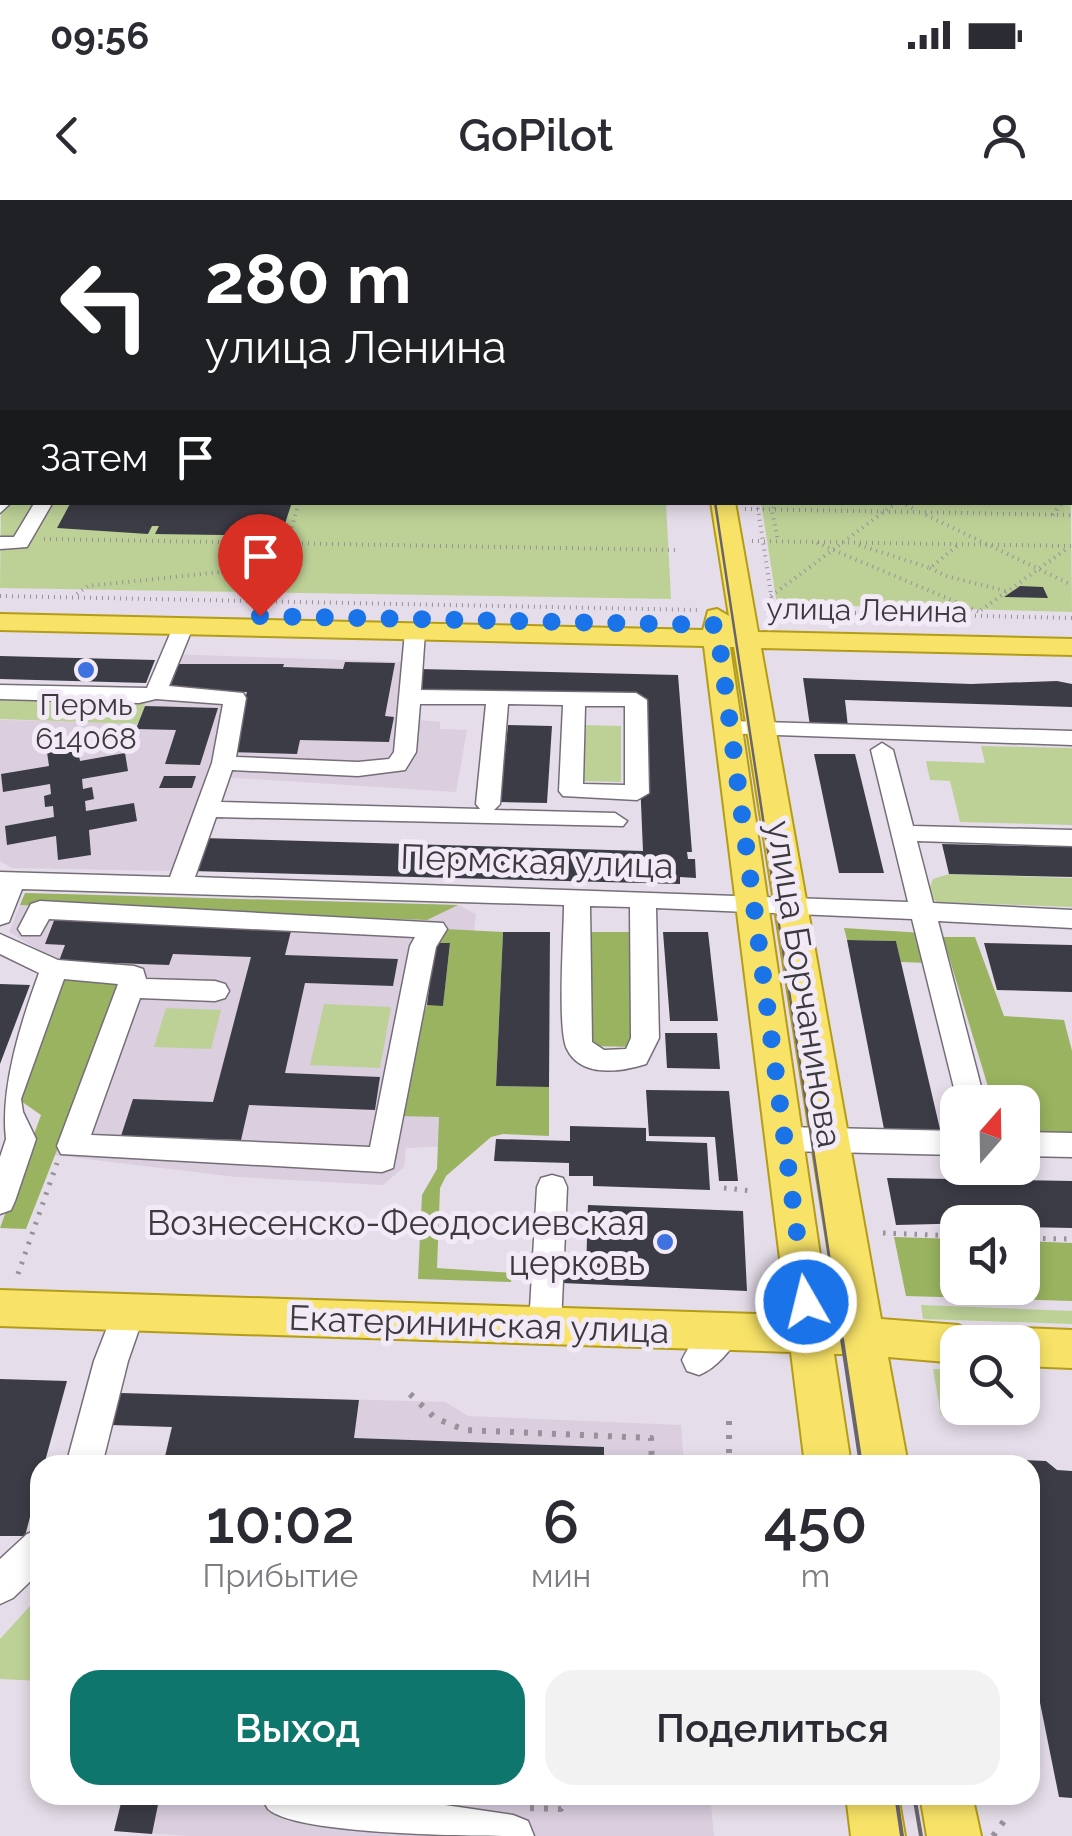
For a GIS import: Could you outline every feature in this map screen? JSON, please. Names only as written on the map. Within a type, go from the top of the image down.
[{"type":"main road","name":"улица Борчанинова","points":[[716,505],[729,540],[727,628]]},
{"type":"main road","name":"улица Борчанинова","points":[[716,505],[727,628],[746,729],[794,906],[883,1455]]},
{"type":"main road","name":"улица Ленина","points":[[0,610],[1072,633]]},
{"type":"main road","name":"улица Ленина","points":[[0,622],[415,632],[727,628],[1072,647]]},
{"type":"main road","name":"улица Борчанинова","points":[[746,729],[752,902],[827,1455]]},
{"type":"main road","name":"Екатерининская улица","points":[[9,1291],[129,1312],[545,1326],[712,1346],[810,1335],[940,1342]]},
{"type":"main road","points":[[1040,1348],[1072,1350]]},
{"type":"main road","points":[[873,1805],[878,1836]]},
{"type":"main road","points":[[948,1805],[954,1836]]},
{"type":"street","points":[[0,543],[20,543],[42,505]]},
{"type":"street","points":[[156,692],[183,628]]},
{"type":"street","points":[[223,763],[358,769],[397,765],[405,752],[413,696],[408,690],[415,632]]},
{"type":"street","points":[[0,692],[139,696],[156,692],[235,698],[223,763],[180,884]]},
{"type":"street","points":[[413,696],[636,700],[638,793],[571,791],[574,699]]},
{"type":"street","points":[[488,804],[498,698]]},
{"type":"street","points":[[746,729],[1072,738]]},
{"type":"street","points":[[882,750],[967,1085]]},
{"type":"street","points":[[208,809],[614,821]]},
{"type":"street","points":[[902,833],[1072,838]]},
{"type":"street","points":[[0,916],[7,880]]},
{"type":"street","name":"Пермская улица","points":[[7,880],[752,902],[1072,918]]},
{"type":"street","points":[[0,943],[54,970],[134,976],[72,1146],[382,1160],[423,946],[434,929],[482,896]]},
{"type":"street","points":[[577,899],[578,1044],[590,1057],[620,1061],[636,1057],[645,1038],[644,900]]},
{"type":"street","points":[[31,930],[40,910],[434,929]]},
{"type":"street","points":[[0,1201],[21,1138],[8,1112],[8,1098],[54,970]]},
{"type":"street","points":[[130,988],[215,991]]},
{"type":"street","points":[[784,1139],[940,1143]]},
{"type":"street","points":[[1040,1144],[1072,1145]]},
{"type":"street","points":[[545,1326],[552,1187]]},
{"type":"street","points":[[87,1455],[111,1361],[129,1312]]},
{"type":"street","points":[[0,1585],[30,1556]]},
{"type":"street","points":[[306,1805],[518,1829]]},
{"type":"path","points":[[77,594],[88,586],[287,565],[293,551],[286,548],[298,505]]},
{"type":"path","points":[[716,505],[772,510],[1072,515]]},
{"type":"path","points":[[775,505],[772,510],[778,541]]},
{"type":"path","points":[[771,596],[894,505]]},
{"type":"path","points":[[905,505],[1072,585]]},
{"type":"path","points":[[1053,515],[1060,505]]},
{"type":"path","points":[[757,506],[774,609],[1072,618]]},
{"type":"path","points":[[22,539],[453,548],[510,543],[571,549],[676,550]]},
{"type":"path","points":[[729,540],[1071,546]]},
{"type":"path","points":[[814,542],[981,612],[1071,546]]},
{"type":"path","points":[[844,542],[878,548],[946,576],[1006,591]]},
{"type":"path","points":[[930,568],[959,544]]},
{"type":"path","points":[[0,596],[727,628]]},
{"type":"path","points":[[9,1291],[60,1156],[72,1146]]},
{"type":"path","points":[[724,1188],[752,1191]]},
{"type":"path","points":[[884,1233],[940,1235]]},
{"type":"path","points":[[1040,1238],[1072,1239]]},
{"type":"path","points":[[410,1394],[435,1418],[465,1430],[651,1438],[652,1455]]},
{"type":"path","points":[[728,1455],[729,1420]]},
{"type":"path","points":[[518,1829],[530,1808],[561,1809],[564,1805]]},
{"type":"path","points":[[993,1836],[1004,1821]]},
{"type":"shaded area","points":[[165,654],[406,662],[420,699],[419,720],[440,722],[440,729],[467,730],[456,792],[206,776],[172,871],[12,868],[0,861],[0,720],[138,723]]},
{"type":"shaded area","points":[[25,893],[458,905],[476,914],[450,1146],[406,1148],[404,1167],[383,1185],[236,1177],[53,1155],[123,983],[58,962],[9,932]]},
{"type":"shaded area","points":[[120,1393],[445,1402],[468,1416],[681,1425],[683,1455],[165,1455],[171,1427],[111,1425]]},
{"type":"shaded area","points":[[120,1805],[711,1805],[714,1836],[191,1836],[114,1831]]},
{"type":"green space","points":[[1,505],[666,505],[671,599],[0,588]]},
{"type":"green space","points":[[761,505],[1071,505],[1072,612],[777,604]]},
{"type":"green space","points":[[0,698],[146,702],[138,724],[0,719]]},
{"type":"green space","points":[[581,725],[621,726],[621,782],[580,781]]},
{"type":"green space","points":[[981,746],[1072,748],[1072,825],[960,822],[950,781],[930,780],[926,761],[985,763]]},
{"type":"green space","points":[[949,874],[1072,878],[1072,907],[937,902],[927,896],[933,879]]},
{"type":"green space","points":[[25,893],[458,905],[427,920],[20,905]]},
{"type":"green space","points":[[844,928],[923,933],[931,963],[901,962],[896,941],[847,940]]},
{"type":"green space","points":[[445,929],[503,932],[496,1086],[549,1087],[549,1136],[491,1137],[446,1176],[440,1188],[437,1268],[512,1273],[511,1282],[418,1279],[422,1195],[437,1169],[439,1117],[399,1116],[411,1050],[427,1005],[443,1005],[450,944],[435,943]]},
{"type":"green space","points":[[583,932],[636,932],[640,1047],[584,1046]]},
{"type":"green space","points":[[943,937],[975,937],[1004,1016],[1064,1020],[1072,1051],[1072,1134],[1040,1134],[1040,1085],[987,1085]]},
{"type":"green space","points":[[65,978],[123,982],[26,1229],[0,1228],[41,1115],[18,1099]]},
{"type":"green space","points":[[324,1004],[391,1007],[380,1068],[310,1065]]},
{"type":"green space","points":[[166,1008],[221,1010],[211,1049],[154,1047]]},
{"type":"green space","points":[[894,1237],[940,1238],[940,1297],[906,1296]]},
{"type":"green space","points":[[1040,1242],[1072,1243],[1072,1301],[1040,1300]]},
{"type":"green space","points":[[921,1305],[1072,1311],[1072,1324],[923,1319]]},
{"type":"green space","points":[[933,1369],[940,1369],[940,1409]]},
{"type":"green space","points":[[30,1606],[30,1680],[0,1679],[0,1639]]},
{"type":"building","points":[[69,505],[291,505],[281,536],[155,534],[159,526],[152,526],[148,534],[57,528]]},
{"type":"building","points":[[1020,586],[1043,587],[1048,598],[1004,597]]},
{"type":"building","points":[[0,656],[155,660],[146,683],[0,679]]},
{"type":"building","points":[[345,662],[395,663],[385,716],[394,717],[389,742],[300,740],[297,754],[228,752],[247,692],[169,690],[179,664],[284,664],[283,667],[343,669]]},
{"type":"building","points":[[418,669],[678,675],[692,852],[687,852],[688,859],[695,859],[696,878],[680,877],[680,884],[192,871],[202,838],[643,851],[637,707],[640,698],[414,693]]},
{"type":"building","points":[[803,678],[971,684],[1057,681],[1072,684],[1072,707],[845,700],[848,727],[810,726]]},
{"type":"building","points":[[145,706],[218,708],[200,765],[165,764],[176,730],[136,729]]},
{"type":"building","points":[[508,725],[552,726],[547,803],[500,802]]},
{"type":"building","points":[[76,740],[80,761],[125,753],[128,771],[82,779],[83,789],[92,787],[94,799],[85,801],[86,811],[134,803],[137,821],[89,830],[91,855],[58,860],[56,836],[7,845],[5,826],[54,817],[53,806],[45,807],[44,796],[51,794],[50,784],[3,792],[1,774],[49,766],[46,745]]},
{"type":"building","points":[[814,754],[855,754],[884,873],[839,873]]},
{"type":"building","points":[[164,776],[196,776],[192,788],[159,788]]},
{"type":"building","points":[[942,844],[1072,847],[1072,877],[949,874]]},
{"type":"building","points":[[55,918],[292,927],[285,955],[398,959],[393,986],[305,983],[285,1073],[380,1077],[375,1110],[249,1105],[241,1140],[121,1136],[133,1099],[213,1102],[251,957],[173,954],[169,965],[59,961],[65,945],[45,944]]},
{"type":"building","points":[[503,932],[550,932],[549,1087],[496,1086]]},
{"type":"building","points":[[663,932],[708,932],[718,1021],[670,1021]]},
{"type":"building","points":[[847,940],[896,941],[940,1129],[884,1129]]},
{"type":"building","points":[[435,943],[450,943],[443,1006],[427,1005]]},
{"type":"building","points":[[984,943],[1072,945],[1072,992],[997,990]]},
{"type":"building","points":[[0,984],[30,985],[0,1064]]},
{"type":"building","points":[[665,1033],[717,1033],[720,1069],[667,1068]]},
{"type":"building","points":[[646,1090],[729,1091],[738,1181],[719,1181],[715,1137],[649,1136]]},
{"type":"building","points":[[570,1126],[646,1128],[646,1141],[707,1143],[710,1190],[593,1186],[593,1176],[569,1176],[569,1163],[494,1161],[496,1139],[570,1141]]},
{"type":"building","points":[[887,1178],[940,1179],[940,1185],[1040,1185],[1040,1180],[1072,1181],[1072,1228],[1040,1227],[1040,1205],[940,1205],[940,1224],[896,1225]]},
{"type":"building","name":"Вознесенско-Феодосиевская церковь","points":[[588,1205],[743,1211],[747,1291],[562,1283],[563,1271],[586,1272]]},
{"type":"building","points":[[0,1379],[67,1381],[47,1455],[30,1455],[30,1517],[25,1536],[0,1536]]},
{"type":"building","points":[[120,1393],[359,1400],[354,1438],[604,1447],[604,1455],[165,1455],[172,1427],[111,1425]]},
{"type":"building","points":[[1040,1461],[1057,1470],[1072,1471],[1072,1798],[1059,1797],[1040,1703]]},
{"type":"building","points":[[120,1805],[158,1805],[152,1834],[114,1831]]},
{"type":"tram line","points":[[715,505],[842,1341]]},
{"type":"tram line","points":[[842,1339],[859,1455]]},
{"type":"tram line","points":[[897,1805],[902,1836]]},
{"type":"tram line","points":[[916,1805],[921,1836]]},
{"type":"place","name":"Пермь 614068","points":[[86,670]]},
{"type":"place","name":"Вознесенско-Феодосиевская церковь","points":[[665,1242]]},
{"type":"route","points":[[260,616],[717,625],[806,1302]]}]
